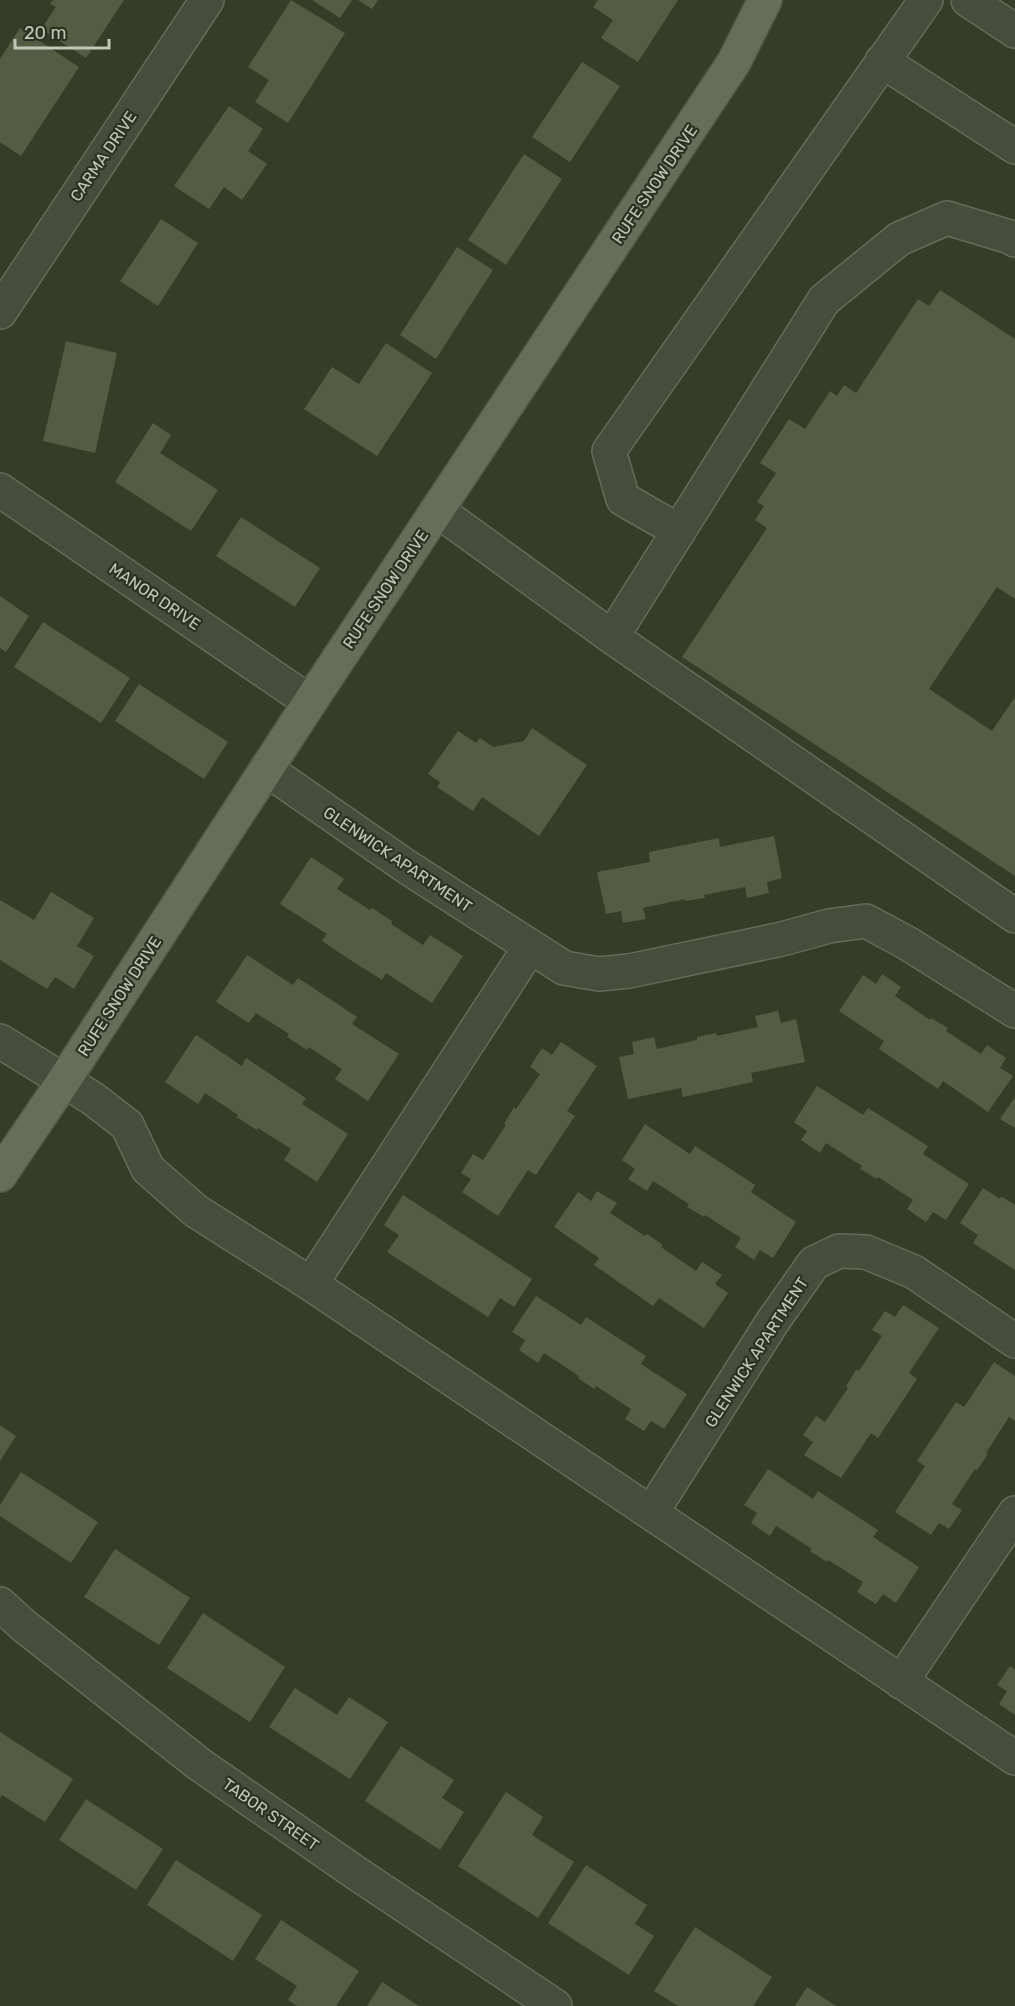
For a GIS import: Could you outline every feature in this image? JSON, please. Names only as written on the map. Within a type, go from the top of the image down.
[{"type":"main road","name":"RUFE SNOW DRIVE","points":[[0,1175],[734,62],[765,0]]},
{"type":"main road","points":[[734,62],[788,0]]},
{"type":"street","name":"CARMA DRIVE","points":[[0,312],[207,0]]},
{"type":"street","points":[[679,531],[623,499],[609,451],[926,0]]},
{"type":"street","points":[[968,0],[1015,31]]},
{"type":"street","points":[[874,71],[1015,147]]},
{"type":"street","points":[[612,637],[824,300],[899,238],[947,218],[1015,240]]},
{"type":"street","name":"MANOR DRIVE","points":[[0,490],[310,702]]},
{"type":"street","points":[[437,510],[612,637],[1015,916]]},
{"type":"street","name":"GLENWICK APARTMENT","points":[[267,769],[407,867],[564,968],[599,974],[628,971],[782,939],[829,926],[866,921],[907,943],[1015,1011]]},
{"type":"street","points":[[311,1284],[530,947]]},
{"type":"street","points":[[0,1041],[92,1098],[128,1125],[148,1169],[196,1211],[311,1284],[1015,1758]]},
{"type":"street","name":"GLENWICK APARTMENT","points":[[652,1512],[773,1321],[814,1263],[839,1251],[866,1252],[914,1272],[1015,1341]]},
{"type":"street","points":[[902,1682],[1015,1513]]},
{"type":"street","name":"TABOR STREET","points":[[0,1604],[23,1625],[199,1764],[356,1873],[555,2006]]},
{"type":"building","points":[[53,0],[124,0],[86,58],[41,29],[56,7],[50,4]]},
{"type":"building","points":[[291,0],[345,33],[288,123],[255,102],[269,80],[248,67]]},
{"type":"building","points":[[312,0],[352,0],[340,18]]},
{"type":"building","points":[[358,0],[378,0],[372,9]]},
{"type":"building","points":[[598,0],[678,0],[638,62],[601,38],[613,20],[593,7]]},
{"type":"building","points":[[20,28],[79,67],[21,156],[0,142],[0,59]]},
{"type":"building","points":[[582,62],[620,86],[570,162],[532,137]]},
{"type":"building","points":[[229,106],[263,129],[248,151],[267,164],[242,200],[224,187],[209,209],[174,186]]},
{"type":"building","points":[[524,154],[562,179],[506,265],[468,240]]},
{"type":"building","points":[[161,219],[198,243],[158,306],[120,281]]},
{"type":"building","points":[[457,247],[493,270],[436,359],[400,335]]},
{"type":"building","points":[[940,290],[1015,339],[1015,599],[997,587],[929,689],[992,731],[1015,697],[1015,876],[682,657],[767,528],[755,520],[764,506],[757,502],[776,473],[760,463],[789,419],[805,429],[830,391],[837,396],[844,385],[856,393],[918,299],[929,306]]},
{"type":"building","points":[[66,341],[117,353],[95,453],[43,441]]},
{"type":"building","points":[[386,343],[432,373],[377,456],[304,409],[332,367],[359,384]]},
{"type":"building","points":[[153,423],[171,435],[160,453],[218,490],[191,531],[115,482]]},
{"type":"building","points":[[241,517],[320,568],[295,607],[216,556]]},
{"type":"building","points":[[0,596],[29,616],[6,652],[0,648]]},
{"type":"building","points":[[43,622],[130,678],[101,723],[14,667]]},
{"type":"building","points":[[139,684],[228,742],[204,779],[115,721]]},
{"type":"building","points":[[532,728],[587,765],[539,836],[482,797],[473,811],[437,787],[440,782],[428,774],[458,731],[476,743],[480,738],[493,747],[524,741]]},
{"type":"building","points":[[774,836],[782,878],[767,882],[769,893],[747,898],[745,887],[704,895],[705,898],[685,901],[685,899],[643,908],[646,919],[623,923],[621,911],[606,914],[597,872],[650,862],[649,852],[719,838],[720,847]]},
{"type":"building","points":[[311,857],[344,879],[337,889],[392,921],[391,924],[423,945],[430,935],[463,956],[432,1003],[386,973],[382,980],[352,961],[322,941],[327,934],[280,904]]},
{"type":"building","points":[[51,892],[94,918],[77,946],[94,956],[74,989],[55,977],[47,989],[0,960],[0,900],[34,920]]},
{"type":"building","points":[[247,955],[293,985],[298,978],[357,1017],[352,1024],[399,1054],[368,1101],[335,1079],[342,1069],[309,1047],[307,1050],[287,1037],[289,1034],[256,1013],[249,1023],[216,1002]]},
{"type":"building","points":[[882,974],[901,987],[895,996],[930,1020],[931,1018],[948,1028],[946,1031],[981,1054],[987,1045],[1006,1058],[1000,1068],[1013,1076],[988,1112],[943,1081],[938,1089],[879,1049],[884,1041],[839,1011],[863,975],[876,984]]},
{"type":"building","points":[[778,1011],[781,1023],[796,1019],[805,1062],[751,1073],[753,1082],[683,1097],[681,1088],[628,1099],[619,1057],[634,1054],[632,1042],[654,1037],[657,1049],[697,1040],[697,1037],[716,1033],[717,1036],[758,1027],[755,1016]]},
{"type":"building","points":[[196,1035],[242,1066],[246,1058],[306,1098],[302,1104],[348,1134],[317,1182],[284,1160],[291,1149],[236,1117],[238,1115],[205,1093],[198,1104],[165,1082]]},
{"type":"building","points":[[561,1042],[597,1066],[567,1111],[575,1116],[536,1175],[528,1170],[498,1216],[462,1192],[471,1179],[461,1173],[473,1154],[483,1160],[506,1125],[504,1124],[514,1107],[516,1109],[540,1074],[530,1067],[542,1048],[552,1055]]},
{"type":"building","points":[[817,1086],[863,1115],[868,1108],[928,1146],[923,1154],[969,1184],[946,1220],[933,1212],[926,1222],[907,1209],[913,1200],[878,1177],[877,1179],[860,1169],[862,1166],[826,1143],[820,1153],[801,1140],[807,1131],[794,1122]]},
{"type":"building","points":[[1015,1097],[1015,1128],[1000,1119]]},
{"type":"building","points":[[645,1124],[690,1154],[695,1146],[755,1185],[751,1192],[796,1222],[773,1258],[760,1250],[754,1260],[735,1247],[741,1238],[705,1215],[704,1217],[687,1207],[689,1204],[653,1181],[647,1191],[628,1179],[635,1169],[622,1160]]},
{"type":"building","points":[[983,1188],[1015,1205],[1015,1270],[973,1243],[978,1235],[960,1223]]},
{"type":"building","points":[[597,1191],[617,1203],[610,1213],[645,1236],[647,1234],[663,1245],[661,1247],[696,1271],[702,1262],[722,1275],[715,1284],[728,1293],[704,1328],[659,1298],[653,1306],[594,1265],[599,1258],[554,1227],[578,1192],[591,1201]]},
{"type":"building","points":[[403,1195],[532,1279],[514,1307],[500,1298],[488,1317],[387,1252],[399,1235],[384,1225]]},
{"type":"building","points":[[536,1296],[581,1325],[586,1317],[646,1356],[641,1364],[687,1394],[664,1429],[651,1421],[644,1431],[625,1419],[631,1409],[596,1386],[594,1389],[544,1353],[538,1363],[519,1350],[525,1340],[512,1332]]},
{"type":"building","points":[[903,1305],[939,1328],[909,1373],[917,1379],[878,1438],[871,1433],[841,1478],[804,1455],[813,1442],[803,1435],[816,1416],[825,1422],[848,1388],[846,1386],[856,1370],[859,1371],[882,1336],[872,1330],[885,1311],[895,1317]]},
{"type":"building","points":[[994,1362],[1015,1376],[1015,1421],[1009,1417],[986,1453],[988,1454],[952,1504],[962,1510],[949,1529],[939,1523],[931,1535],[895,1512],[925,1466],[917,1461],[956,1402],[964,1407]]},
{"type":"building","points":[[0,1425],[16,1436],[0,1461]]},
{"type":"building","points":[[768,1469],[813,1499],[818,1491],[878,1530],[873,1537],[919,1567],[896,1603],[883,1594],[876,1604],[857,1592],[863,1582],[828,1560],[827,1562],[810,1551],[812,1549],[776,1526],[770,1536],[751,1523],[757,1513],[744,1505]]},
{"type":"building","points":[[21,1472],[98,1522],[71,1563],[0,1516],[0,1505]]},
{"type":"building","points":[[115,1549],[190,1598],[159,1645],[84,1597]]},
{"type":"building","points":[[203,1613],[285,1667],[250,1722],[167,1668]]},
{"type":"building","points":[[1010,1666],[1015,1669],[1015,1715],[999,1704],[1007,1691],[997,1685]]},
{"type":"building","points":[[295,1688],[337,1715],[349,1697],[388,1722],[350,1779],[269,1727]]},
{"type":"building","points":[[0,1732],[73,1779],[45,1822],[2,1795],[0,1798]]},
{"type":"building","points":[[401,1746],[454,1780],[442,1798],[464,1812],[440,1850],[365,1801]]},
{"type":"building","points":[[506,1792],[543,1817],[532,1835],[574,1862],[538,1918],[458,1866]]},
{"type":"building","points":[[86,1799],[163,1849],[136,1890],[59,1840]]},
{"type":"building","points":[[176,1860],[262,1915],[233,1961],[147,1905]]},
{"type":"building","points":[[586,1865],[647,1905],[635,1924],[654,1936],[629,1975],[548,1923]]},
{"type":"building","points":[[281,1920],[359,1971],[336,2006],[297,2006],[288,2000],[297,1986],[255,1959]]},
{"type":"building","points":[[695,1927],[772,1977],[753,2006],[678,2006],[654,1991]]},
{"type":"building","points":[[382,1982],[419,2006],[367,2006]]},
{"type":"building","points":[[807,1987],[836,2006],[795,2006]]}]
